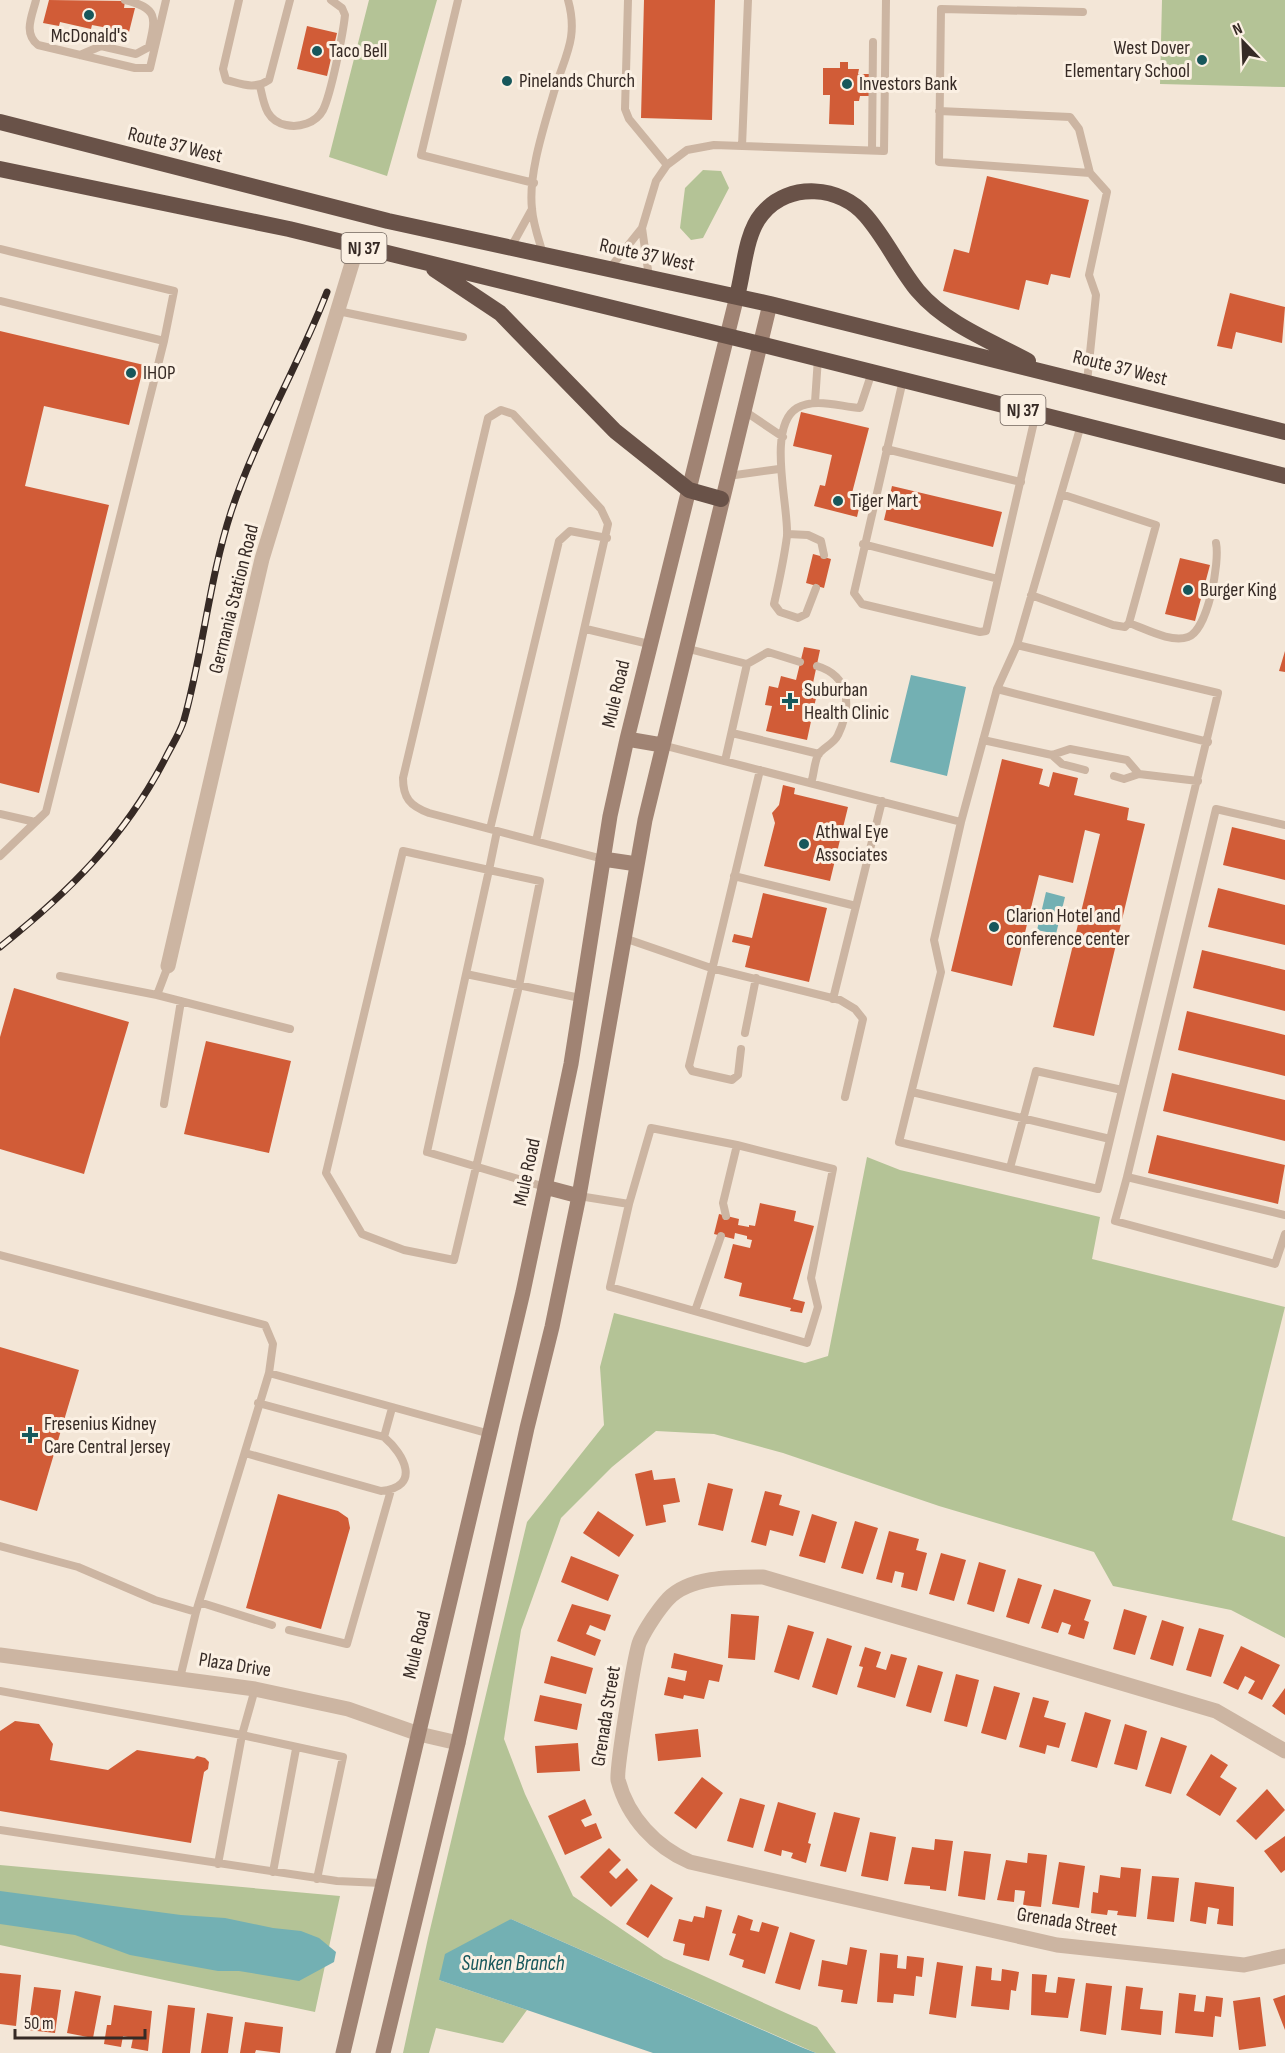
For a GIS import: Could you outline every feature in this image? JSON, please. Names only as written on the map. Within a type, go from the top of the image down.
[{"type":"highway","name":"Route 37 West","points":[[0,122],[388,221],[737,296],[1285,432]]},
{"type":"highway","name":"NJ 37","points":[[0,169],[289,229],[818,358],[1285,477]]},
{"type":"highway","points":[[737,296],[752,234],[762,213],[785,197],[803,191],[822,191],[845,196],[866,215],[918,291],[946,317],[1051,373]]},
{"type":"highway","points":[[424,262],[500,313],[615,430],[689,490],[720,499]]},
{"type":"main road","name":"Mule Road","points":[[343,2053],[381,1883],[490,1434],[545,1187],[571,1064],[603,859],[627,739],[737,296]]},
{"type":"main road","points":[[383,2053],[458,1743],[579,1196],[637,864],[662,745],[720,499],[770,304]]},
{"type":"main road","points":[[627,739],[662,745]]},
{"type":"main road","points":[[603,859],[637,864]]},
{"type":"main road","points":[[545,1187],[579,1196]]},
{"type":"street","name":"Germania Station Road","points":[[168,966],[262,559],[357,247]]},
{"type":"street","name":"Grenada Street","points":[[1285,1751],[1216,1711],[764,1577],[731,1576],[689,1587],[669,1598],[639,1642],[617,1778],[633,1813],[650,1836],[667,1852],[690,1863],[1057,1945],[1244,1965],[1285,1956]]},
{"type":"street","name":"Plaza Drive","points":[[0,1655],[255,1689],[348,1709],[419,1734],[458,1743]]},
{"type":"lane","points":[[36,0],[28,30],[31,39],[38,45],[135,68],[150,68],[166,0]]},
{"type":"lane","points":[[80,55],[101,46],[136,54],[149,46],[155,20],[153,14],[146,7],[125,0]]},
{"type":"lane","points":[[240,0],[223,69],[226,80],[251,87],[260,86],[269,80],[290,0]]},
{"type":"lane","points":[[260,86],[268,115],[275,122],[297,126],[310,123],[322,112],[345,15],[342,8],[331,0]]},
{"type":"lane","points":[[458,0],[421,156],[534,183]]},
{"type":"lane","points":[[543,254],[532,209],[534,183],[546,119],[571,46],[573,31],[568,0]]},
{"type":"lane","points":[[628,0],[625,109],[629,119],[666,165]]},
{"type":"lane","points":[[742,146],[748,0]]},
{"type":"lane","points":[[610,268],[642,228],[656,181],[666,165],[687,150],[714,145],[884,151],[886,0]]},
{"type":"lane","points":[[1083,12],[941,9],[939,162],[1090,173]]},
{"type":"lane","points":[[872,150],[873,42]]},
{"type":"lane","points":[[939,111],[1070,117],[1079,129],[1090,173],[1107,192],[1089,275],[1096,295],[1087,382]]},
{"type":"lane","points":[[511,247],[532,209]]},
{"type":"lane","points":[[642,228],[649,277]]},
{"type":"lane","points":[[0,249],[174,291],[164,341],[46,812],[0,856]]},
{"type":"lane","points":[[0,301],[164,341]]},
{"type":"lane","points":[[338,311],[463,337]]},
{"type":"lane","points":[[815,402],[818,358]]},
{"type":"lane","points":[[816,588],[806,614],[798,618],[780,612],[774,604],[787,534],[780,469],[783,437],[787,423],[796,408],[815,402],[861,408],[872,372]]},
{"type":"lane","points":[[903,380],[863,544],[854,593],[862,604],[980,632],[986,631],[1036,413]]},
{"type":"lane","points":[[536,841],[607,538],[608,524],[601,509],[513,414],[501,410],[488,418],[402,777],[403,791],[413,807],[477,826],[603,859]]},
{"type":"lane","points":[[743,410],[783,437]]},
{"type":"lane","points":[[1017,645],[1218,693],[1208,742],[1098,1189],[899,1142],[941,972],[934,940],[961,822],[997,688],[1017,645],[1081,425]]},
{"type":"lane","points":[[886,448],[1021,482]]},
{"type":"lane","points":[[726,476],[780,469]]},
{"type":"lane","points":[[1031,595],[1113,625],[1125,627],[1130,623],[1156,525],[1112,513],[1061,494]]},
{"type":"lane","points":[[545,1187],[474,1168],[427,1152],[489,870],[493,830],[559,541],[570,531],[607,538]]},
{"type":"lane","points":[[787,534],[808,535],[821,541],[824,555]]},
{"type":"lane","points":[[1130,623],[1168,637],[1187,637],[1196,631],[1203,621],[1218,556],[1216,543]]},
{"type":"lane","points":[[863,544],[998,579]]},
{"type":"lane","points":[[586,629],[649,644]]},
{"type":"lane","points":[[685,648],[747,664],[768,652],[800,662]]},
{"type":"lane","points":[[725,761],[747,664]]},
{"type":"lane","points":[[812,783],[819,754],[838,736],[847,692],[836,675],[817,666]]},
{"type":"lane","points":[[997,688],[1208,742]]},
{"type":"lane","points":[[732,733],[819,754]]},
{"type":"lane","points":[[983,740],[1052,755],[1062,764],[1085,770]]},
{"type":"lane","points":[[662,745],[961,822]]},
{"type":"lane","points":[[1052,755],[1070,749],[1127,760],[1139,774]]},
{"type":"lane","points":[[741,1049],[738,1075],[732,1080],[692,1071],[689,1066],[760,770]]},
{"type":"lane","points":[[1114,776],[1124,779],[1139,774],[1198,781]]},
{"type":"lane","points":[[833,999],[882,801]]},
{"type":"lane","points":[[1285,825],[1216,809],[1115,1221],[1275,1264],[1285,1234]]},
{"type":"lane","points":[[0,814],[35,822]]},
{"type":"lane","points":[[403,851],[489,870],[540,881],[519,986],[454,1260],[404,1250],[362,1234],[326,1173],[403,851]]},
{"type":"lane","points":[[734,876],[856,906]]},
{"type":"lane","points":[[624,938],[711,968],[833,999],[855,1009],[863,1019],[845,1097]]},
{"type":"lane","points":[[158,995],[168,966]]},
{"type":"lane","points":[[466,974],[580,998]]},
{"type":"lane","points":[[60,976],[158,995],[290,1029]]},
{"type":"lane","points":[[745,1033],[756,978]]},
{"type":"lane","points":[[164,1104],[181,1001]]},
{"type":"lane","points":[[1010,1168],[1036,1071],[1122,1090]]},
{"type":"lane","points":[[912,1092],[1110,1139]]},
{"type":"lane","points":[[651,1128],[737,1145],[833,1169],[811,1278],[818,1307],[807,1343],[610,1287],[629,1204],[651,1128]]},
{"type":"lane","points":[[726,1216],[723,1203],[737,1145]]},
{"type":"lane","points":[[1127,1177],[1285,1215]]},
{"type":"lane","points":[[579,1196],[629,1204]]},
{"type":"lane","points":[[695,1311],[721,1236]]},
{"type":"lane","points":[[0,1255],[265,1325],[273,1344],[269,1373],[196,1612],[180,1678]]},
{"type":"lane","points":[[269,1373],[490,1434]]},
{"type":"lane","points":[[244,1453],[381,1491],[391,1490],[400,1484],[406,1473],[405,1461],[384,1437],[258,1403]]},
{"type":"lane","points":[[384,1437],[392,1408]]},
{"type":"lane","points":[[289,1630],[347,1644],[391,1490]]},
{"type":"lane","points":[[0,1546],[78,1567],[155,1600],[196,1612]]},
{"type":"lane","points":[[199,1602],[272,1625]]},
{"type":"lane","points":[[218,1864],[242,1735],[255,1689]]},
{"type":"lane","points":[[0,1691],[242,1735],[296,1749],[343,1757],[317,1879]]},
{"type":"lane","points":[[273,1872],[296,1749]]},
{"type":"lane","points":[[0,1830],[317,1879],[381,1883]]},
{"type":"green space","points":[[369,0],[437,0],[387,176],[329,157]]},
{"type":"green space","points":[[1162,0],[1285,0],[1285,87],[1160,84]]},
{"type":"green space","points":[[703,170],[721,171],[729,188],[703,238],[691,240],[680,228],[685,188]]},
{"type":"green space","points":[[867,1157],[900,1170],[1100,1217],[1092,1259],[1285,1307],[1232,1520],[1285,1537],[1285,1638],[1231,1610],[1113,1586],[1094,1552],[939,1506],[783,1453],[714,1434],[656,1431],[612,1467],[561,1518],[521,1630],[504,1739],[525,1794],[573,1896],[664,1958],[817,2027],[836,2053],[816,2053],[511,1919],[439,1980],[527,2010],[503,2043],[436,2028],[429,2053],[403,2053],[428,1938],[527,1522],[604,1425],[600,1367],[614,1313],[805,1363],[828,1356]]},
{"type":"green space","points":[[0,1865],[340,1896],[315,2012],[0,1945]]},
{"type":"water","points":[[911,675],[966,687],[947,776],[890,762]]},
{"type":"water","points":[[1046,892],[1065,897],[1056,934],[1037,930]]},
{"type":"water","points":[[0,1891],[181,1915],[225,1918],[301,1931],[319,1938],[336,1952],[334,1962],[299,1981],[239,1971],[218,1971],[130,1955],[75,1935],[0,1924]]},
{"type":"water","name":"Sunken Branch","points":[[511,1919],[816,2053],[653,2053],[439,1980],[445,1954]]},
{"type":"building","name":"McDonald's","points":[[49,0],[125,1],[124,8],[135,8],[129,32],[92,25],[91,29],[60,22],[59,26],[43,23]]},
{"type":"building","points":[[644,0],[715,0],[712,120],[641,118]]},
{"type":"building","name":"Taco Bell","points":[[307,26],[337,33],[327,76],[297,69]]},
{"type":"building","name":"Investors Bank","points":[[840,62],[848,62],[848,69],[859,69],[858,74],[872,74],[871,96],[860,96],[859,101],[854,101],[854,125],[829,124],[830,95],[823,95],[823,68],[840,68]]},
{"type":"building","points":[[987,176],[1089,200],[1070,278],[1051,274],[1048,285],[1026,280],[1019,310],[943,291],[954,249],[969,253]]},
{"type":"building","points":[[1230,293],[1285,307],[1282,343],[1236,332],[1232,349],[1217,346]]},
{"type":"building","points":[[0,331],[144,365],[129,425],[44,406],[25,486],[109,505],[39,793],[0,783]]},
{"type":"building","points":[[801,412],[869,428],[852,493],[862,495],[857,517],[814,506],[820,485],[825,486],[832,455],[793,446]]},
{"type":"building","points":[[892,486],[1002,512],[993,547],[884,520]]},
{"type":"building","points":[[813,554],[831,559],[824,588],[806,583]]},
{"type":"building","name":"Burger King","points":[[1180,558],[1210,565],[1195,621],[1165,614]]},
{"type":"building","points":[[804,647],[820,650],[813,683],[819,684],[807,740],[766,731],[772,706],[765,705],[769,686],[778,688],[781,676],[796,680]]},
{"type":"building","points":[[1285,651],[1285,672],[1279,671]]},
{"type":"building","name":"Clarion Hotel and conference center","points":[[1002,759],[1043,769],[1039,784],[1049,787],[1053,772],[1078,778],[1074,795],[1129,808],[1127,820],[1145,824],[1094,1036],[1053,1027],[1100,834],[1085,830],[1073,883],[1039,875],[1012,986],[951,971]]},
{"type":"building","name":"Athwal Eye Associates","points":[[783,785],[795,788],[794,794],[848,807],[830,881],[764,866],[775,823],[772,813],[779,805]]},
{"type":"building","points":[[1232,827],[1285,840],[1285,880],[1223,865]]},
{"type":"building","points":[[1218,888],[1285,905],[1285,945],[1208,927]]},
{"type":"building","points":[[763,893],[827,908],[809,982],[745,967],[750,946],[732,942],[734,934],[752,938]]},
{"type":"building","points":[[1202,950],[1285,970],[1285,1011],[1193,988]]},
{"type":"building","points":[[14,988],[129,1022],[84,1174],[0,1149],[0,1037]]},
{"type":"building","points":[[1187,1011],[1285,1035],[1285,1076],[1178,1050]]},
{"type":"building","points":[[206,1041],[291,1061],[269,1153],[184,1134]]},
{"type":"building","points":[[1172,1073],[1285,1100],[1285,1141],[1163,1111]]},
{"type":"building","points":[[1157,1135],[1285,1165],[1278,1204],[1148,1173]]},
{"type":"building","points":[[760,1203],[796,1211],[794,1221],[814,1226],[793,1299],[805,1302],[802,1313],[790,1311],[791,1308],[739,1296],[742,1283],[724,1278],[733,1244],[750,1248],[752,1240],[735,1233],[734,1239],[714,1234],[719,1214],[739,1219],[738,1225],[755,1226]]},
{"type":"building","name":"Fresenius Kidney Care Central Jersey","points":[[0,1347],[79,1370],[37,1511],[0,1500]]},
{"type":"building","points":[[652,1470],[654,1480],[675,1478],[680,1502],[663,1505],[666,1522],[646,1526],[635,1474]]},
{"type":"building","points":[[708,1483],[733,1489],[723,1531],[698,1525]]},
{"type":"building","points":[[765,1491],[782,1495],[779,1505],[800,1511],[793,1536],[770,1530],[766,1546],[751,1542]]},
{"type":"building","points":[[278,1494],[338,1511],[348,1518],[350,1528],[321,1629],[246,1608]]},
{"type":"building","points":[[598,1511],[634,1535],[619,1557],[583,1533]]},
{"type":"building","points":[[812,1514],[837,1522],[825,1563],[799,1556]]},
{"type":"building","points":[[855,1521],[878,1528],[863,1574],[841,1568]]},
{"type":"building","points":[[889,1531],[919,1539],[916,1550],[927,1553],[917,1591],[901,1587],[904,1573],[895,1571],[892,1583],[876,1579]]},
{"type":"building","points":[[941,1553],[966,1560],[954,1601],[929,1594]]},
{"type":"building","points":[[571,1556],[619,1575],[608,1601],[561,1582]]},
{"type":"building","points":[[979,1562],[1006,1570],[994,1612],[967,1604]]},
{"type":"building","points":[[1018,1578],[1042,1585],[1029,1624],[1006,1617]]},
{"type":"building","points":[[1054,1589],[1091,1600],[1084,1620],[1089,1622],[1084,1639],[1068,1634],[1071,1625],[1062,1622],[1058,1633],[1041,1628]]},
{"type":"building","points":[[572,1604],[611,1615],[605,1631],[590,1625],[586,1634],[601,1640],[595,1656],[557,1641]]},
{"type":"building","points":[[1124,1609],[1147,1616],[1135,1655],[1113,1649]]},
{"type":"building","points":[[731,1614],[759,1616],[755,1660],[728,1658]]},
{"type":"building","points":[[1162,1620],[1184,1627],[1173,1666],[1150,1659]]},
{"type":"building","points":[[788,1625],[814,1632],[799,1680],[774,1672]]},
{"type":"building","points":[[1199,1628],[1224,1635],[1211,1677],[1186,1670]]},
{"type":"building","points":[[827,1638],[852,1646],[837,1695],[812,1687]]},
{"type":"building","points":[[1241,1646],[1280,1665],[1262,1700],[1248,1693],[1255,1681],[1245,1676],[1238,1690],[1223,1683]]},
{"type":"building","points":[[865,1647],[881,1652],[876,1667],[886,1670],[891,1654],[907,1658],[895,1698],[857,1687],[863,1667],[859,1666]]},
{"type":"building","points":[[674,1653],[723,1665],[719,1682],[709,1680],[704,1699],[684,1695],[683,1699],[664,1695],[668,1677],[685,1681],[687,1671],[671,1668]]},
{"type":"building","points":[[551,1656],[593,1668],[586,1694],[544,1683]]},
{"type":"building","points":[[918,1665],[943,1672],[931,1713],[906,1706]]},
{"type":"building","points":[[956,1674],[979,1680],[967,1727],[944,1721]]},
{"type":"building","points":[[994,1686],[1020,1693],[1006,1740],[981,1733]]},
{"type":"building","points":[[1285,1688],[1285,1715],[1272,1706]]},
{"type":"building","points":[[540,1695],[582,1704],[577,1730],[534,1721]]},
{"type":"building","points":[[1033,1697],[1049,1701],[1044,1717],[1066,1723],[1059,1748],[1047,1745],[1045,1754],[1019,1747]]},
{"type":"building","points":[[1085,1712],[1111,1720],[1097,1768],[1071,1761]]},
{"type":"building","points":[[15,1721],[39,1724],[53,1744],[50,1760],[108,1770],[137,1750],[194,1759],[197,1756],[205,1758],[209,1762],[208,1769],[204,1772],[191,1843],[0,1811],[0,1731]]},
{"type":"building","points":[[1125,1724],[1147,1731],[1137,1770],[1114,1764]]},
{"type":"building","points":[[698,1729],[701,1757],[658,1761],[655,1734]]},
{"type":"building","points":[[1161,1737],[1187,1746],[1171,1794],[1145,1786]]},
{"type":"building","points":[[578,1743],[580,1771],[537,1773],[535,1746]]},
{"type":"building","points":[[1211,1754],[1228,1765],[1220,1777],[1237,1788],[1220,1816],[1186,1795]]},
{"type":"building","points":[[702,1777],[723,1793],[696,1829],[674,1813]]},
{"type":"building","points":[[1267,1789],[1285,1810],[1256,1840],[1236,1821]]},
{"type":"building","points":[[740,1798],[765,1805],[753,1848],[727,1841]]},
{"type":"building","points":[[585,1799],[592,1815],[581,1820],[585,1827],[596,1823],[602,1838],[565,1855],[548,1816]]},
{"type":"building","points":[[778,1802],[816,1813],[808,1843],[811,1844],[806,1863],[791,1858],[793,1853],[782,1850],[781,1856],[764,1851]]},
{"type":"building","points":[[834,1812],[860,1818],[846,1872],[820,1866]]},
{"type":"building","points":[[870,1832],[896,1837],[888,1881],[861,1876]]},
{"type":"building","points":[[1285,1836],[1285,1870],[1281,1873],[1264,1851]]},
{"type":"building","points":[[935,1839],[953,1841],[946,1891],[930,1889],[930,1886],[904,1884],[912,1847],[934,1850]]},
{"type":"building","points":[[609,1848],[621,1860],[609,1872],[616,1879],[627,1868],[638,1880],[611,1907],[580,1877]]},
{"type":"building","points":[[964,1851],[991,1854],[985,1900],[958,1896]]},
{"type":"building","points":[[1028,1853],[1047,1855],[1041,1907],[1023,1905],[1025,1891],[1015,1890],[1014,1902],[997,1900],[1006,1860],[1027,1863]]},
{"type":"building","points":[[1059,1862],[1085,1866],[1079,1908],[1052,1904]]},
{"type":"building","points":[[1121,1867],[1141,1869],[1136,1917],[1117,1915],[1118,1911],[1108,1910],[1107,1915],[1091,1913],[1093,1892],[1098,1893],[1100,1875],[1120,1878]]},
{"type":"building","points":[[1152,1876],[1179,1878],[1174,1922],[1147,1919]]},
{"type":"building","points":[[1195,1882],[1234,1887],[1233,1926],[1217,1924],[1219,1909],[1208,1907],[1206,1924],[1190,1921]]},
{"type":"building","points":[[651,1884],[673,1898],[648,1938],[626,1924]]},
{"type":"building","points":[[706,1906],[722,1910],[709,1961],[683,1955],[685,1944],[673,1941],[679,1919],[692,1922],[694,1916],[704,1918]]},
{"type":"building","points":[[738,1915],[753,1920],[750,1930],[759,1932],[762,1922],[779,1927],[765,1974],[742,1967],[744,1960],[729,1955],[736,1934],[732,1933]]},
{"type":"building","points":[[790,1932],[815,1940],[800,1990],[775,1983]]},
{"type":"building","points":[[850,1947],[867,1950],[857,2004],[841,2002],[843,1990],[818,1986],[822,1960],[847,1965]]},
{"type":"building","points":[[880,1953],[898,1955],[897,1968],[906,1969],[907,1956],[924,1958],[922,1977],[916,1976],[914,1996],[894,1994],[893,2003],[877,2002]]},
{"type":"building","points":[[937,1962],[963,1966],[956,2018],[929,2014]]},
{"type":"building","points":[[976,1966],[992,1968],[991,1980],[1001,1981],[1002,1969],[1019,1972],[1016,1991],[1011,1990],[1009,2010],[971,2006]]},
{"type":"building","points":[[0,1973],[21,1975],[16,2026],[0,2024]]},
{"type":"building","points":[[1032,1974],[1047,1975],[1045,1992],[1056,1993],[1058,1977],[1075,1979],[1068,2018],[1031,2015]]},
{"type":"building","points":[[1086,1983],[1112,1986],[1106,2035],[1080,2031]]},
{"type":"building","points":[[1126,1986],[1143,1988],[1140,2009],[1163,2011],[1161,2035],[1121,2030]]},
{"type":"building","points":[[34,1987],[61,1990],[55,2033],[28,2030]]},
{"type":"building","points":[[75,1991],[101,1996],[93,2038],[67,2033]]},
{"type":"building","points":[[1179,1993],[1196,1995],[1194,2011],[1204,2012],[1206,1996],[1223,1998],[1221,2017],[1215,2016],[1213,2037],[1175,2033]]},
{"type":"building","points":[[1285,1995],[1285,2030],[1273,1999]]},
{"type":"building","points":[[1260,1997],[1266,2046],[1239,2050],[1233,2001]]},
{"type":"building","points":[[114,2005],[152,2011],[148,2051],[131,2048],[133,2038],[123,2036],[121,2047],[104,2044],[107,2025],[111,2025]]},
{"type":"building","points":[[168,2005],[195,2008],[190,2053],[162,2053]]},
{"type":"building","points":[[207,2013],[233,2017],[228,2053],[201,2053]]},
{"type":"building","points":[[245,2022],[283,2027],[280,2053],[256,2050],[255,2053],[240,2053]]},
{"type":"railway","points":[[0,947],[50,905],[114,838],[150,786],[178,734],[191,694],[217,564],[231,512],[252,456],[327,292]]},
{"type":"place","name":"McDonald's","points":[[89,15]]},
{"type":"place","name":"Taco Bell","points":[[317,51]]},
{"type":"place","name":"West Dover Elementary School","points":[[1202,60]]},
{"type":"place","name":"Pinelands Church","points":[[507,81]]},
{"type":"place","name":"Investors Bank","points":[[847,84]]},
{"type":"place","name":"IHOP","points":[[131,373]]},
{"type":"place","name":"Tiger Mart","points":[[838,501]]},
{"type":"place","name":"Burger King","points":[[1188,590]]},
{"type":"place","name":"Suburban Health Clinic","points":[[790,701]]},
{"type":"place","name":"Athwal Eye Associates","points":[[804,844]]},
{"type":"place","name":"Clarion Hotel and conference center","points":[[994,927]]},
{"type":"place","name":"Fresenius Kidney Care Central Jersey","points":[[30,1435]]}]
